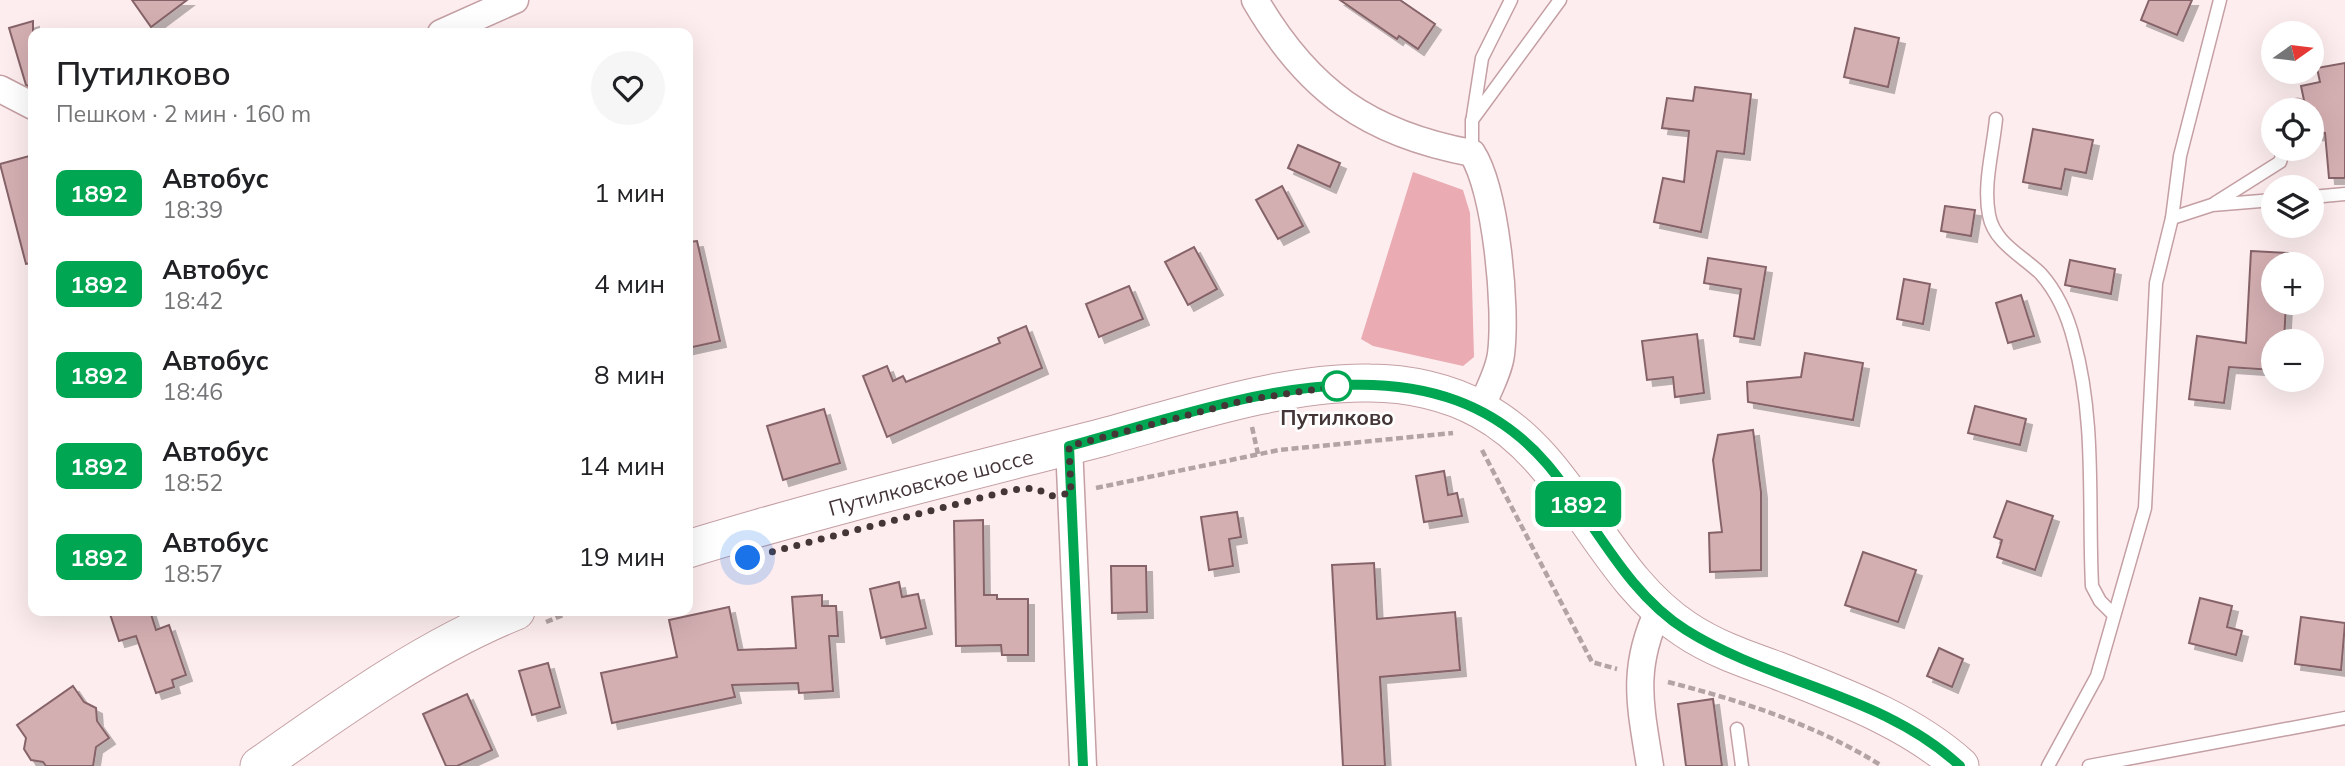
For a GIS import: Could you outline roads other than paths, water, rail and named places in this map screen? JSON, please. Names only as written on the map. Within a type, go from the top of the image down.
[{"type":"main road","name":"Путилковское шоссе","points":[[693,547],[1246,400],[1369,383],[1408,386],[1449,396],[1474,428],[1517,434],[1546,462],[1618,562],[1659,609],[1684,629],[1722,650],[1888,718],[1957,765]]},
{"type":"main road","points":[[259,766],[338,710],[413,663],[506,616]]},
{"type":"street","points":[[452,28],[515,0]]},
{"type":"street","points":[[1255,0],[1274,33],[1300,67],[1358,115],[1410,138],[1472,153],[1483,170],[1501,284],[1501,355],[1474,428]]},
{"type":"street","points":[[0,89],[28,103]]},
{"type":"street","points":[[1069,446],[1083,766]]},
{"type":"street","points":[[1650,766],[1640,709],[1639,675],[1645,638],[1659,609]]},
{"type":"lane","points":[[1472,153],[1472,120],[1482,58],[1511,0]]},
{"type":"lane","points":[[1472,120],[1560,0]]},
{"type":"lane","points":[[2048,766],[2097,676],[2145,508],[2156,283],[2172,219],[2180,156],[2220,0]]},
{"type":"lane","points":[[1996,119],[1988,193],[1989,216],[2003,243],[2042,276],[2054,293],[2074,341],[2091,466],[2092,586],[2100,601],[2114,615]]},
{"type":"lane","points":[[2172,219],[2212,205],[2280,161]]},
{"type":"lane","points":[[2324,196],[2345,194]]},
{"type":"lane","points":[[2212,205],[2261,201]]},
{"type":"lane","points":[[2089,766],[2345,718]]},
{"type":"lane","points":[[1737,729],[1742,766]]},
{"type":"place","name":"Путилково","points":[[1337,386]]}]
